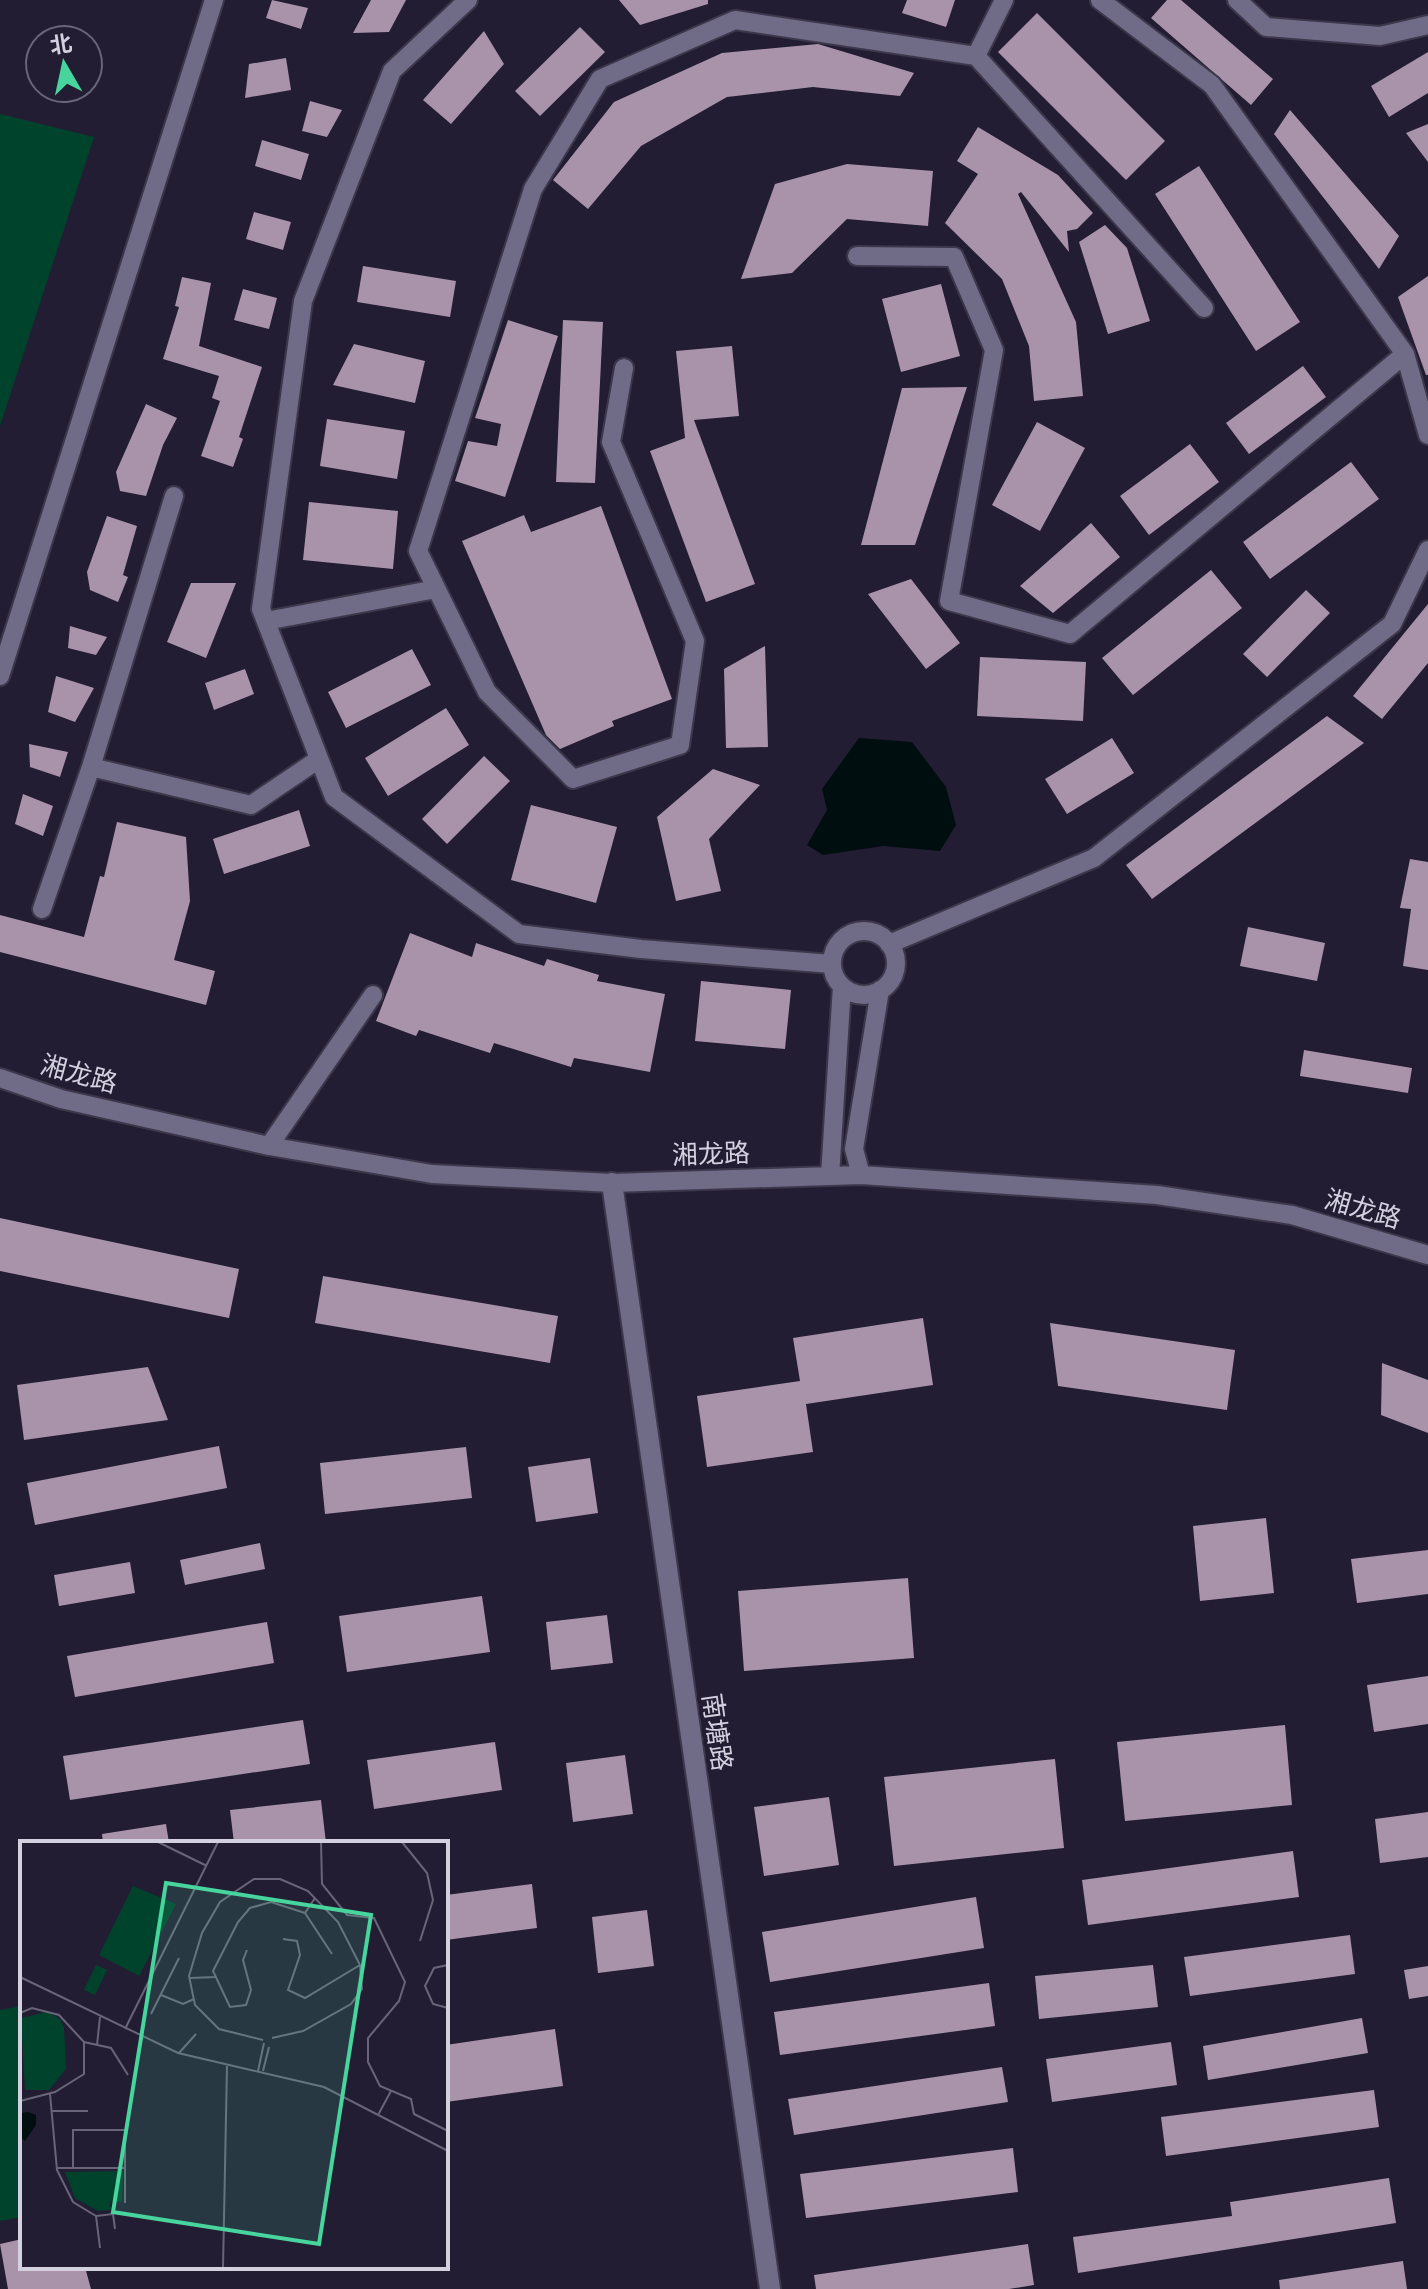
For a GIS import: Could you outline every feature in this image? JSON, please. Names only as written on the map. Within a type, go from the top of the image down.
[{"type":"street","points":[[0,676],[214,0]]},
{"type":"street","points":[[468,0],[392,71],[303,301],[261,609],[334,797],[519,934],[641,949],[832,964]]},
{"type":"street","points":[[976,56],[1004,0]]},
{"type":"street","points":[[1100,0],[1212,85],[1405,354],[1428,435]]},
{"type":"street","points":[[1237,0],[1266,27],[1380,36],[1428,25]]},
{"type":"street","points":[[624,368],[611,442],[695,641],[680,745],[573,779],[487,692],[418,551],[533,189],[600,79],[735,20],[976,56],[1204,308]]},
{"type":"street","points":[[857,256],[954,257],[994,350],[949,601],[1070,634],[1405,354]]},
{"type":"street","points":[[42,909],[91,767],[174,496]]},
{"type":"street","points":[[889,944],[1094,858],[1392,624],[1428,550]]},
{"type":"street","points":[[266,621],[436,589]]},
{"type":"street","points":[[91,767],[251,805],[319,759]]},
{"type":"street","points":[[830,1176],[842,986],[832,964],[837,946],[854,933],[876,934],[889,944],[895,959],[895,970],[880,990],[854,1149],[861,1175]]},
{"type":"street","points":[[842,986],[864,995],[880,990]]},
{"type":"street","points":[[269,1146],[373,995]]},
{"type":"street","name":"湘龙路","points":[[0,1078],[61,1099],[269,1146],[432,1174],[612,1183],[861,1175],[1157,1195],[1292,1215],[1428,1255]]},
{"type":"street","name":"南塘路","points":[[612,1183],[770,2289]]},
{"type":"green space","points":[[0,114],[94,137],[0,426]]},
{"type":"green space","points":[[20,2006],[20,2217],[0,2221],[0,2010]]},
{"type":"shaded area","points":[[859,738],[912,742],[946,787],[956,825],[940,851],[883,846],[823,855],[807,845],[827,810],[822,789]]},
{"type":"building","points":[[272,0],[308,8],[301,29],[266,18]]},
{"type":"building","points":[[371,0],[406,0],[389,32],[353,33]]},
{"type":"building","points":[[619,0],[708,0],[708,4],[640,25]]},
{"type":"building","points":[[907,0],[955,0],[946,27],[902,13]]},
{"type":"building","points":[[1167,0],[1181,0],[1273,79],[1251,105],[1151,18]]},
{"type":"building","points":[[1037,13],[1165,141],[1126,180],[998,52]]},
{"type":"building","points":[[580,27],[605,52],[540,116],[515,91]]},
{"type":"building","points":[[484,31],[504,64],[451,124],[423,100]]},
{"type":"building","points":[[818,44],[914,73],[900,96],[813,87],[727,97],[641,146],[588,209],[553,180],[614,102],[722,53]]},
{"type":"building","points":[[1428,52],[1428,93],[1389,117],[1371,86]]},
{"type":"building","points":[[286,58],[291,90],[245,98],[249,64]]},
{"type":"building","points":[[310,101],[342,110],[327,137],[302,131]]},
{"type":"building","points":[[1290,110],[1399,236],[1379,269],[1274,134]]},
{"type":"building","points":[[1428,124],[1428,162],[1406,133]]},
{"type":"building","points":[[978,127],[1058,175],[1093,213],[1077,229],[1067,231],[1069,252],[1021,192],[1018,194],[1076,322],[1083,396],[1034,401],[1029,346],[1002,279],[945,223],[978,174],[957,161]]},
{"type":"building","points":[[262,140],[309,154],[301,180],[255,166]]},
{"type":"building","points":[[847,164],[933,171],[928,226],[847,219],[792,273],[741,279],[775,184]]},
{"type":"building","points":[[1199,166],[1300,322],[1256,351],[1155,194]]},
{"type":"building","points":[[254,212],[291,222],[283,250],[246,239]]},
{"type":"building","points":[[1105,225],[1127,248],[1150,321],[1108,334],[1079,242]]},
{"type":"building","points":[[363,266],[456,281],[450,317],[357,302]]},
{"type":"building","points":[[1428,276],[1428,375],[1426,375],[1398,297]]},
{"type":"building","points":[[182,277],[211,283],[199,346],[262,367],[239,437],[243,439],[233,467],[201,456],[220,401],[212,398],[219,376],[163,359],[179,307],[175,306]]},
{"type":"building","points":[[941,284],[960,356],[901,372],[882,299]]},
{"type":"building","points":[[243,289],[277,298],[269,329],[234,320]]},
{"type":"building","points":[[508,320],[558,336],[505,497],[455,481],[468,441],[497,446],[501,424],[475,418]]},
{"type":"building","points":[[563,320],[603,322],[595,483],[556,482]]},
{"type":"building","points":[[354,344],[425,361],[415,403],[333,385]]},
{"type":"building","points":[[732,346],[739,416],[694,420],[755,584],[706,602],[650,451],[685,438],[676,351]]},
{"type":"building","points":[[1303,366],[1326,397],[1249,454],[1226,423]]},
{"type":"building","points":[[967,387],[915,545],[861,545],[902,388]]},
{"type":"building","points":[[146,404],[177,418],[163,445],[146,496],[120,491],[116,472]]},
{"type":"building","points":[[327,419],[405,431],[397,479],[320,466]]},
{"type":"building","points":[[1037,422],[1085,448],[1040,531],[992,505]]},
{"type":"building","points":[[1190,444],[1219,482],[1149,535],[1120,496]]},
{"type":"building","points":[[1351,462],[1379,499],[1270,579],[1243,542]]},
{"type":"building","points":[[309,502],[398,511],[393,569],[303,560]]},
{"type":"building","points":[[601,506],[672,699],[612,721],[614,726],[560,749],[546,735],[462,541],[524,515],[531,532]]},
{"type":"building","points":[[107,516],[137,526],[123,575],[128,577],[118,602],[90,590],[87,572]]},
{"type":"building","points":[[1091,523],[1120,557],[1053,613],[1020,586]]},
{"type":"building","points":[[1211,570],[1242,608],[1133,695],[1102,658]]},
{"type":"building","points":[[911,579],[960,643],[926,669],[868,594]]},
{"type":"building","points":[[191,583],[236,583],[206,658],[167,642]]},
{"type":"building","points":[[1306,590],[1330,613],[1267,677],[1243,654]]},
{"type":"building","points":[[1428,604],[1428,663],[1382,719],[1353,696]]},
{"type":"building","points":[[70,626],[107,637],[96,655],[68,648]]},
{"type":"building","points":[[765,646],[768,747],[726,748],[724,669]]},
{"type":"building","points":[[412,649],[431,685],[346,728],[328,692]]},
{"type":"building","points":[[980,657],[1086,662],[1083,721],[977,716]]},
{"type":"building","points":[[245,669],[254,694],[214,710],[205,683]]},
{"type":"building","points":[[56,676],[94,688],[75,722],[48,712]]},
{"type":"building","points":[[446,708],[469,745],[388,796],[365,758]]},
{"type":"building","points":[[1327,716],[1364,743],[1152,899],[1126,865]]},
{"type":"building","points":[[1112,738],[1134,773],[1067,814],[1045,779]]},
{"type":"building","points":[[29,744],[68,752],[60,777],[30,767]]},
{"type":"building","points":[[484,756],[510,781],[447,844],[422,819]]},
{"type":"building","points":[[713,769],[760,785],[709,839],[721,891],[676,901],[657,817]]},
{"type":"building","points":[[23,794],[53,806],[43,836],[15,824]]},
{"type":"building","points":[[531,805],[617,827],[596,903],[511,880]]},
{"type":"building","points":[[299,810],[310,846],[224,874],[213,839]]},
{"type":"building","points":[[117,822],[186,837],[190,901],[174,960],[215,971],[206,1005],[0,952],[0,915],[84,937],[100,876],[104,877]]},
{"type":"building","points":[[1410,859],[1428,862],[1428,970],[1403,966],[1411,909],[1400,908]]},
{"type":"building","points":[[1248,927],[1325,943],[1317,981],[1240,966]]},
{"type":"building","points":[[410,933],[472,957],[476,943],[544,966],[547,959],[599,975],[597,981],[665,994],[650,1072],[574,1058],[571,1067],[494,1043],[490,1053],[419,1030],[416,1036],[376,1021]]},
{"type":"building","points":[[701,981],[791,990],[785,1049],[695,1041]]},
{"type":"building","points":[[1304,1050],[1412,1068],[1408,1093],[1300,1076]]},
{"type":"building","points":[[0,1218],[239,1269],[229,1318],[0,1271]]},
{"type":"building","points":[[323,1276],[558,1316],[550,1363],[315,1323]]},
{"type":"building","points":[[923,1318],[933,1385],[806,1404],[813,1452],[707,1467],[697,1396],[800,1381],[793,1338]]},
{"type":"building","points":[[1050,1323],[1235,1350],[1227,1410],[1058,1386]]},
{"type":"building","points":[[1382,1363],[1428,1380],[1428,1433],[1381,1415]]},
{"type":"building","points":[[148,1367],[168,1420],[24,1440],[17,1385]]},
{"type":"building","points":[[219,1446],[227,1488],[35,1525],[27,1483]]},
{"type":"building","points":[[466,1447],[472,1498],[325,1514],[320,1463]]},
{"type":"building","points":[[590,1458],[598,1513],[536,1522],[528,1467]]},
{"type":"building","points":[[1266,1518],[1274,1593],[1200,1601],[1193,1526]]},
{"type":"building","points":[[260,1543],[265,1569],[185,1585],[180,1560]]},
{"type":"building","points":[[1428,1550],[1428,1594],[1357,1603],[1351,1559]]},
{"type":"building","points":[[130,1562],[135,1593],[59,1606],[54,1575]]},
{"type":"building","points":[[908,1578],[914,1658],[744,1671],[738,1591]]},
{"type":"building","points":[[482,1596],[490,1652],[347,1672],[339,1616]]},
{"type":"building","points":[[607,1615],[613,1663],[551,1670],[546,1622]]},
{"type":"building","points":[[267,1622],[274,1663],[75,1697],[67,1656]]},
{"type":"building","points":[[1428,1676],[1428,1724],[1374,1732],[1367,1685]]},
{"type":"building","points":[[303,1720],[310,1764],[70,1800],[63,1756]]},
{"type":"building","points":[[1285,1725],[1292,1805],[1125,1821],[1117,1742]]},
{"type":"building","points":[[495,1742],[502,1790],[374,1809],[367,1760]]},
{"type":"building","points":[[625,1755],[633,1814],[573,1822],[566,1763]]},
{"type":"building","points":[[1055,1759],[1064,1848],[894,1866],[884,1777]]},
{"type":"building","points":[[829,1797],[839,1865],[764,1876],[754,1807]]},
{"type":"building","points":[[321,1800],[326,1841],[234,1841],[230,1810]]},
{"type":"building","points":[[1428,1812],[1428,1857],[1380,1863],[1375,1819]]},
{"type":"building","points":[[166,1824],[169,1841],[103,1841],[102,1834]]},
{"type":"building","points":[[1293,1851],[1299,1897],[1088,1925],[1082,1880]]},
{"type":"building","points":[[532,1884],[537,1928],[448,1940],[448,1895]]},
{"type":"building","points":[[976,1897],[984,1948],[770,1982],[762,1932]]},
{"type":"building","points":[[647,1910],[654,1966],[598,1973],[592,1917]]},
{"type":"building","points":[[1350,1935],[1355,1974],[1190,1996],[1184,1957]]},
{"type":"building","points":[[1153,1965],[1158,2007],[1039,2019],[1035,1976]]},
{"type":"building","points":[[1428,1966],[1428,1996],[1409,1999],[1404,1970]]},
{"type":"building","points":[[989,1983],[995,2026],[780,2055],[774,2012]]},
{"type":"building","points":[[1362,2018],[1368,2053],[1208,2080],[1203,2046]]},
{"type":"building","points":[[555,2029],[563,2086],[448,2102],[448,2045]]},
{"type":"building","points":[[1171,2042],[1177,2085],[1052,2102],[1046,2059]]},
{"type":"building","points":[[1002,2067],[1008,2102],[794,2135],[788,2099]]},
{"type":"building","points":[[1374,2090],[1379,2127],[1166,2156],[1161,2117]]},
{"type":"building","points":[[1013,2148],[1018,2192],[806,2218],[800,2174]]},
{"type":"building","points":[[1389,2178],[1396,2223],[1078,2273],[1073,2237],[1232,2216],[1230,2202]]},
{"type":"building","points":[[20,2239],[20,2269],[86,2269],[91,2289],[8,2289],[0,2244]]},
{"type":"building","points":[[1028,2244],[1034,2285],[1009,2289],[816,2289],[814,2275]]},
{"type":"building","points":[[1403,2261],[1407,2289],[1280,2289],[1279,2280]]}]
